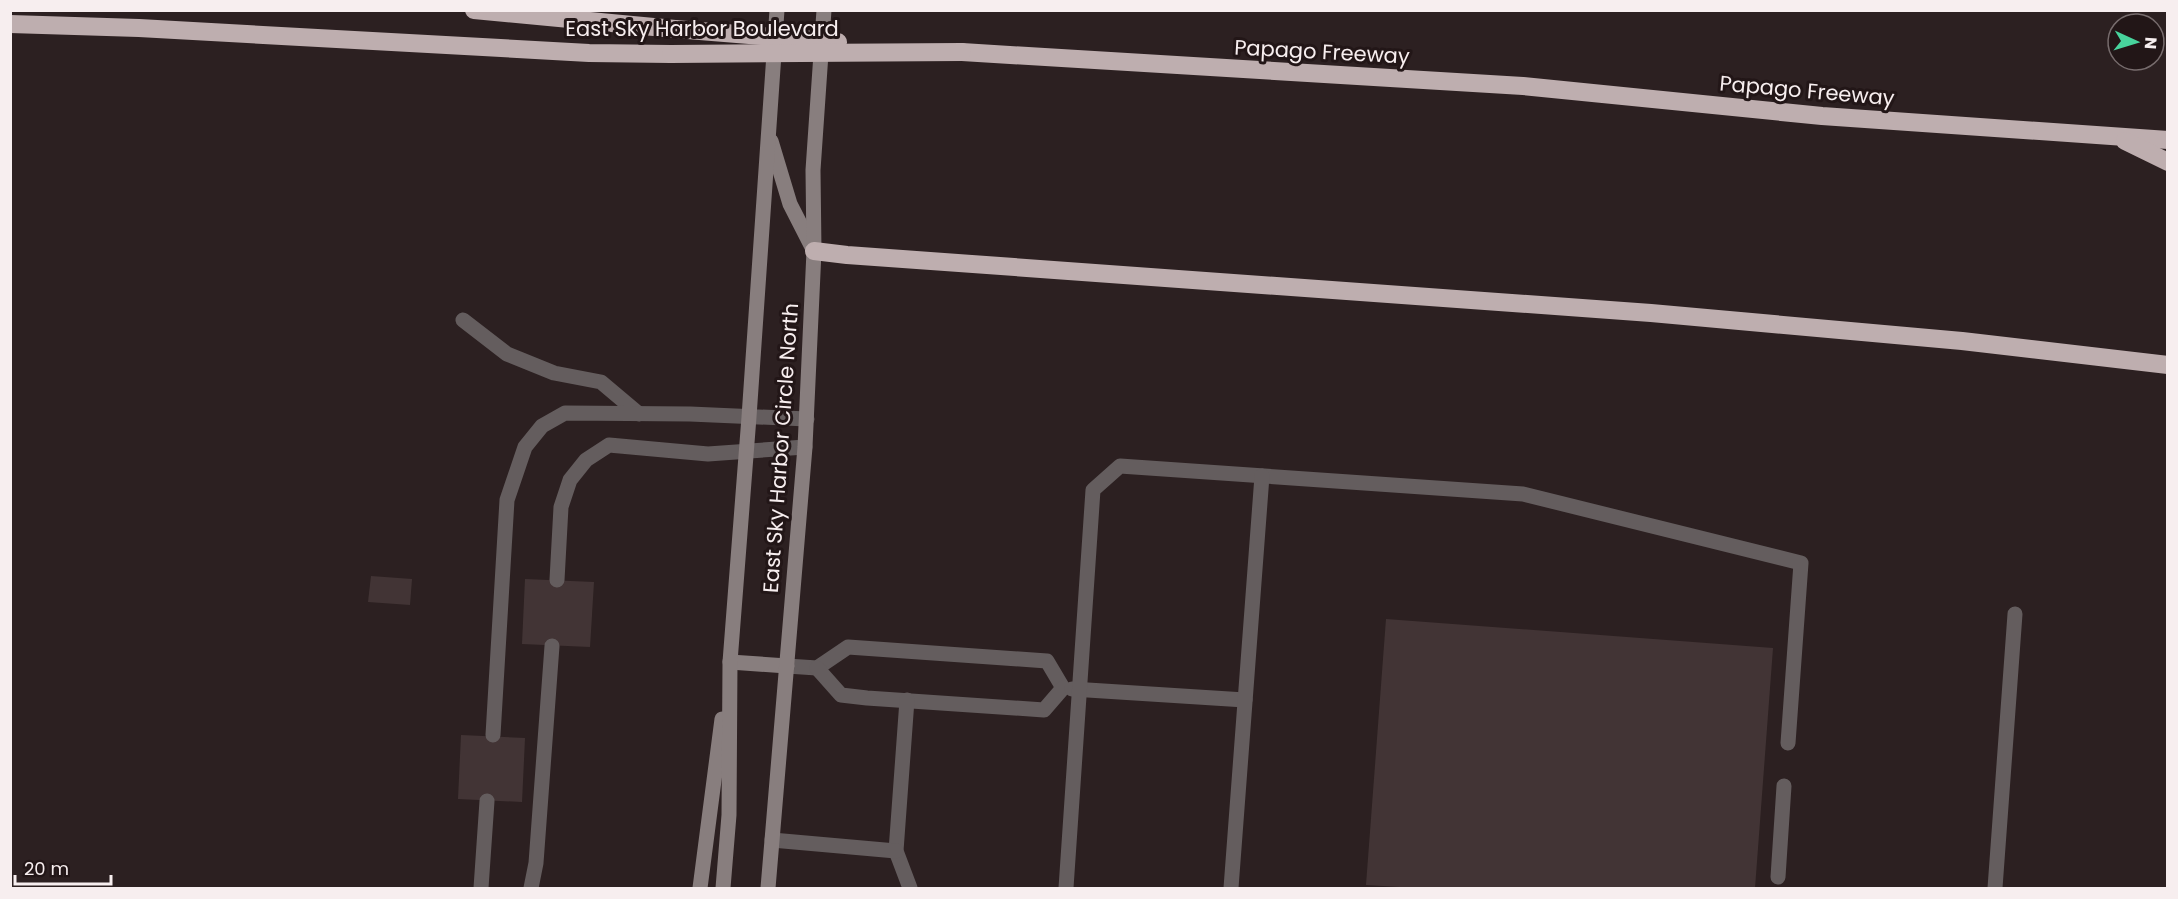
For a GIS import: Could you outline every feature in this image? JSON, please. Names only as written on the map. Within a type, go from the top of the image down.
[{"type":"highway","name":"Papago Freeway","points":[[474,10],[962,52],[1523,86],[1822,116],[2168,140]]},
{"type":"highway","name":"East Sky Harbor Boulevard","points":[[10,24],[139,28],[589,53],[962,52]]},
{"type":"highway","points":[[2115,137],[2168,162]]},
{"type":"highway","points":[[814,250],[848,255],[1663,314],[1962,341],[2168,365]]},
{"type":"street","name":"East Sky Harbor Circle North","points":[[723,888],[729,815],[730,662],[750,417],[777,10]]},
{"type":"street","name":"East Sky Harbor Circle North","points":[[768,888],[807,418],[814,250],[813,170],[824,10]]},
{"type":"street","points":[[768,132],[790,204],[814,250]]},
{"type":"street","points":[[700,888],[730,662],[787,666]]},
{"type":"lane","points":[[463,320],[507,354],[554,373],[601,382],[639,414]]},
{"type":"lane","points":[[492,735],[507,500],[525,447],[542,426],[565,413],[807,418]]},
{"type":"lane","points":[[557,580],[561,507],[570,480],[586,460],[609,445],[708,454],[805,447]]},
{"type":"lane","points":[[1066,888],[1093,490],[1120,466],[1523,494],[1801,562],[1788,743]]},
{"type":"lane","points":[[1231,888],[1262,476]]},
{"type":"lane","points":[[1995,888],[2015,614]]},
{"type":"lane","points":[[531,888],[536,863],[552,646]]},
{"type":"lane","points":[[787,666],[818,668],[848,647],[1047,661],[1063,688]]},
{"type":"lane","points":[[818,668],[841,695],[1044,710],[1063,688]]},
{"type":"lane","points":[[1063,688],[1245,700]]},
{"type":"lane","points":[[907,700],[896,852],[910,888]]},
{"type":"lane","points":[[1778,877],[1784,786]]},
{"type":"lane","points":[[481,888],[488,801]]},
{"type":"lane","points":[[772,840],[896,852]]},
{"type":"building","points":[[371,576],[412,579],[410,605],[368,602]]},
{"type":"building","points":[[525,579],[594,582],[590,647],[522,644]]},
{"type":"building","points":[[1386,619],[1773,648],[1755,888],[1416,888],[1366,885]]},
{"type":"building","points":[[461,735],[525,738],[522,802],[458,799]]}]
